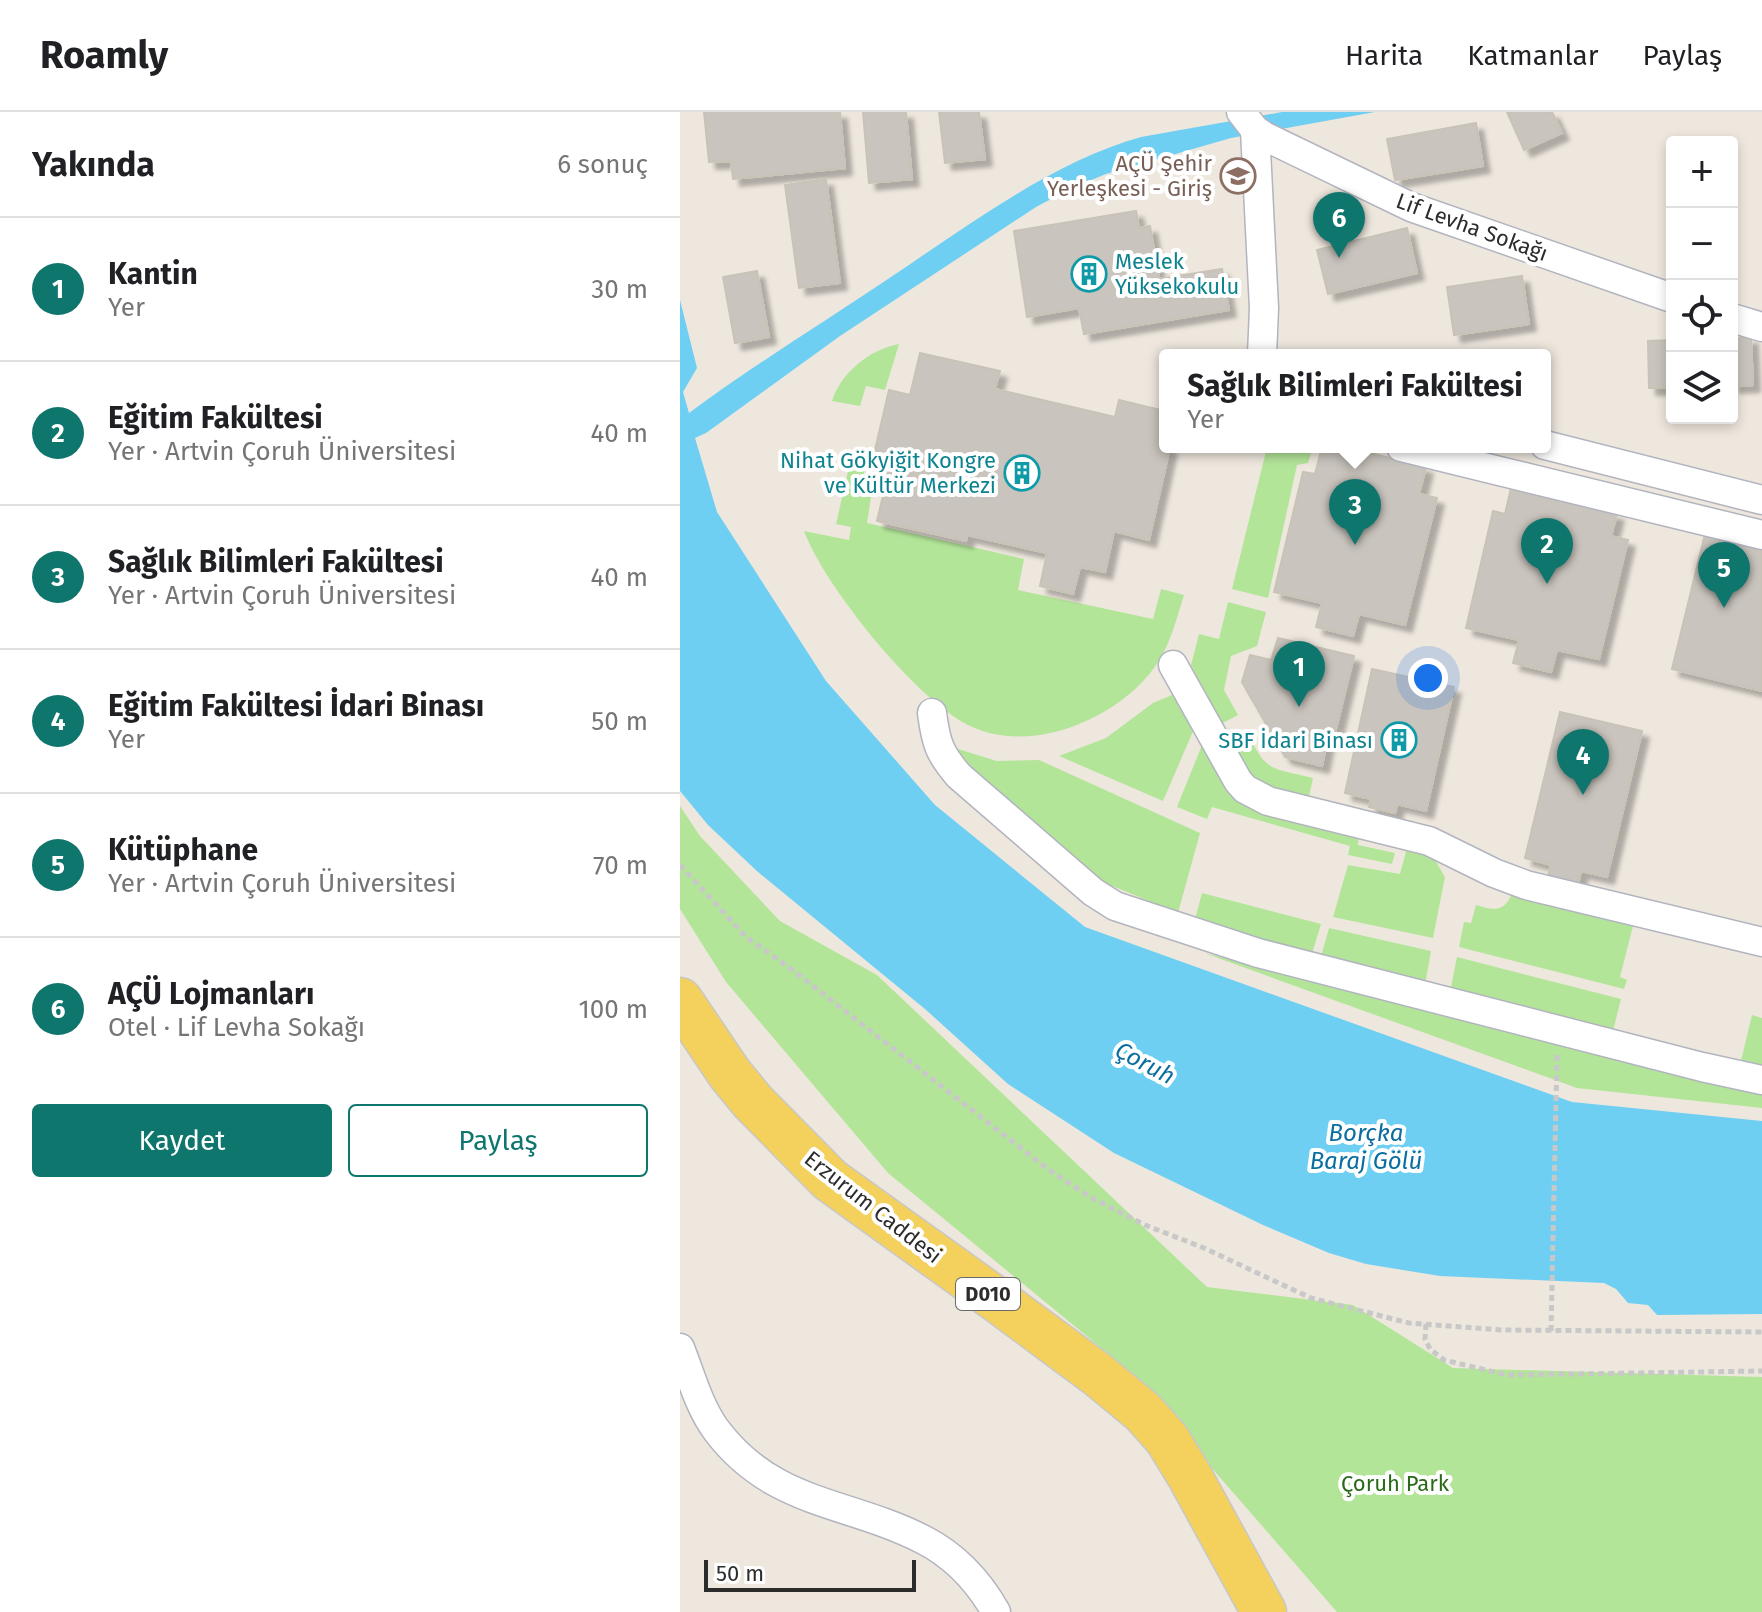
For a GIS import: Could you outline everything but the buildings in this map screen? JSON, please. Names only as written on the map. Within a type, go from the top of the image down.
[{"type":"main road","name":"Erzurum Caddesi","points":[[680,1000],[737,1084],[776,1129],[830,1180],[1097,1374],[1143,1412],[1167,1439],[1189,1475],[1264,1612]]},
{"type":"street","name":"Lif Levha Sokağı","points":[[1245,117],[1411,207],[1666,296]]},
{"type":"street","points":[[1245,117],[1264,308],[1262,349]]},
{"type":"street","points":[[1738,320],[1762,327]]},
{"type":"street","points":[[1551,447],[1762,500]]},
{"type":"street","points":[[1426,453],[1762,535]]},
{"type":"street","points":[[1173,665],[1238,781],[1253,795],[1429,841],[1502,877],[1526,885],[1762,942]]},
{"type":"street","points":[[932,713],[936,744],[959,776],[1084,884],[1115,906],[1258,953],[1688,1064],[1762,1080]]},
{"type":"street","points":[[680,1348],[704,1411],[725,1440],[751,1466],[789,1491],[926,1541],[949,1556],[970,1576],[996,1612]]},
{"type":"path","points":[[680,865],[746,937],[1045,1167],[1090,1197],[1145,1225],[1204,1248],[1311,1298],[1409,1323],[1503,1330],[1762,1332]]},
{"type":"path","points":[[1551,1331],[1555,1081]]},
{"type":"path","points":[[1426,1324],[1425,1339],[1430,1349],[1444,1360],[1507,1375],[1762,1371]]},
{"type":"green space","points":[[899,344],[885,390],[866,386],[860,406],[832,401],[842,381],[858,364],[878,351]]},
{"type":"green space","points":[[1266,453],[1311,453],[1308,463],[1297,465],[1268,598],[1232,589]]},
{"type":"green space","points":[[849,467],[864,470],[864,476],[874,478],[867,523],[1024,559],[1018,590],[1153,619],[1161,589],[1184,595],[1160,660],[1138,687],[1117,703],[1070,728],[1017,736],[992,734],[968,725],[923,691],[874,639],[831,581],[804,531],[849,540],[851,527],[836,524]]},
{"type":"green space","points":[[1228,602],[1266,612],[1257,646],[1231,656],[1224,690],[1238,715],[1221,724],[1191,665],[1199,634],[1219,639]]},
{"type":"green space","points":[[1172,695],[1179,700],[1194,729],[1163,801],[1059,756],[1106,738],[1153,703]]},
{"type":"green space","points":[[1246,731],[1259,755],[1271,766],[1313,778],[1309,797],[1267,785],[1252,775],[1228,739]]},
{"type":"green space","points":[[1202,745],[1227,792],[1237,801],[1359,836],[1358,845],[1395,853],[1392,864],[1348,855],[1350,846],[1212,807],[1207,819],[1177,807]]},
{"type":"green space","points":[[958,749],[997,761],[1039,760],[1200,833],[1178,913],[1105,883],[993,792],[963,761]]},
{"type":"green space","name":"Çoruh Park","points":[[680,806],[700,836],[780,921],[877,975],[1207,1287],[1353,1305],[1453,1368],[1762,1377],[1762,1612],[1337,1612],[1123,1366],[888,1173],[726,982],[680,909]]},
{"type":"green space","points":[[1407,848],[1432,855],[1445,877],[1433,938],[1333,917],[1348,865],[1400,874]]},
{"type":"green space","points":[[1202,893],[1321,924],[1311,957],[1195,919]]},
{"type":"green space","points":[[1512,893],[1634,922],[1620,977],[1627,980],[1624,989],[1459,947],[1464,922],[1471,923],[1476,905],[1502,907]]},
{"type":"green space","points":[[1329,928],[1431,951],[1425,985],[1320,960]]},
{"type":"green space","points":[[1204,953],[1762,1093],[1762,1108],[1577,1088]]},
{"type":"green space","points":[[1457,957],[1621,999],[1613,1031],[1450,992]]},
{"type":"green space","points":[[1752,1015],[1762,1018],[1762,1070],[1740,1065]]},
{"type":"water","name":"Borçka Baraj Gölü","points":[[1282,112],[1375,112],[1231,138],[1106,174],[1036,207],[840,336],[695,438],[717,512],[826,681],[935,805],[1085,927],[1572,1102],[1762,1121],[1762,1314],[1657,1315],[1648,1305],[1628,1303],[1616,1289],[1604,1283],[1440,1276],[1366,1264],[1329,1253],[1263,1225],[1114,1153],[1008,1084],[925,1009],[758,872],[708,825],[680,791],[680,300],[697,368],[683,392],[689,413],[1044,178],[1108,148],[1141,137]]},
{"type":"place","name":"AÇÜ Şehir Yerleşkesi - Giriş","points":[[1238,176]]},
{"type":"place","name":"AÇÜ Lojmanları","points":[[1339,258]]},
{"type":"place","name":"Meslek Yüksekokulu","points":[[1089,274]]},
{"type":"place","name":"Nihat Gökyiğit Kongre ve Kültür Merkezi","points":[[1022,473]]},
{"type":"place","name":"Sağlık Bilimleri Fakültesi","points":[[1355,545]]},
{"type":"place","name":"Eğitim Fakültesi","points":[[1547,584]]},
{"type":"place","name":"Kütüphane","points":[[1724,608]]},
{"type":"place","name":"Kantin","points":[[1299,707]]},
{"type":"place","name":"SBF İdari Binası","points":[[1399,740]]},
{"type":"place","name":"Eğitim Fakültesi İdari Binası","points":[[1583,795]]},
{"type":"water label","name":"Çoruh","points":[[1145,1063]]}]
